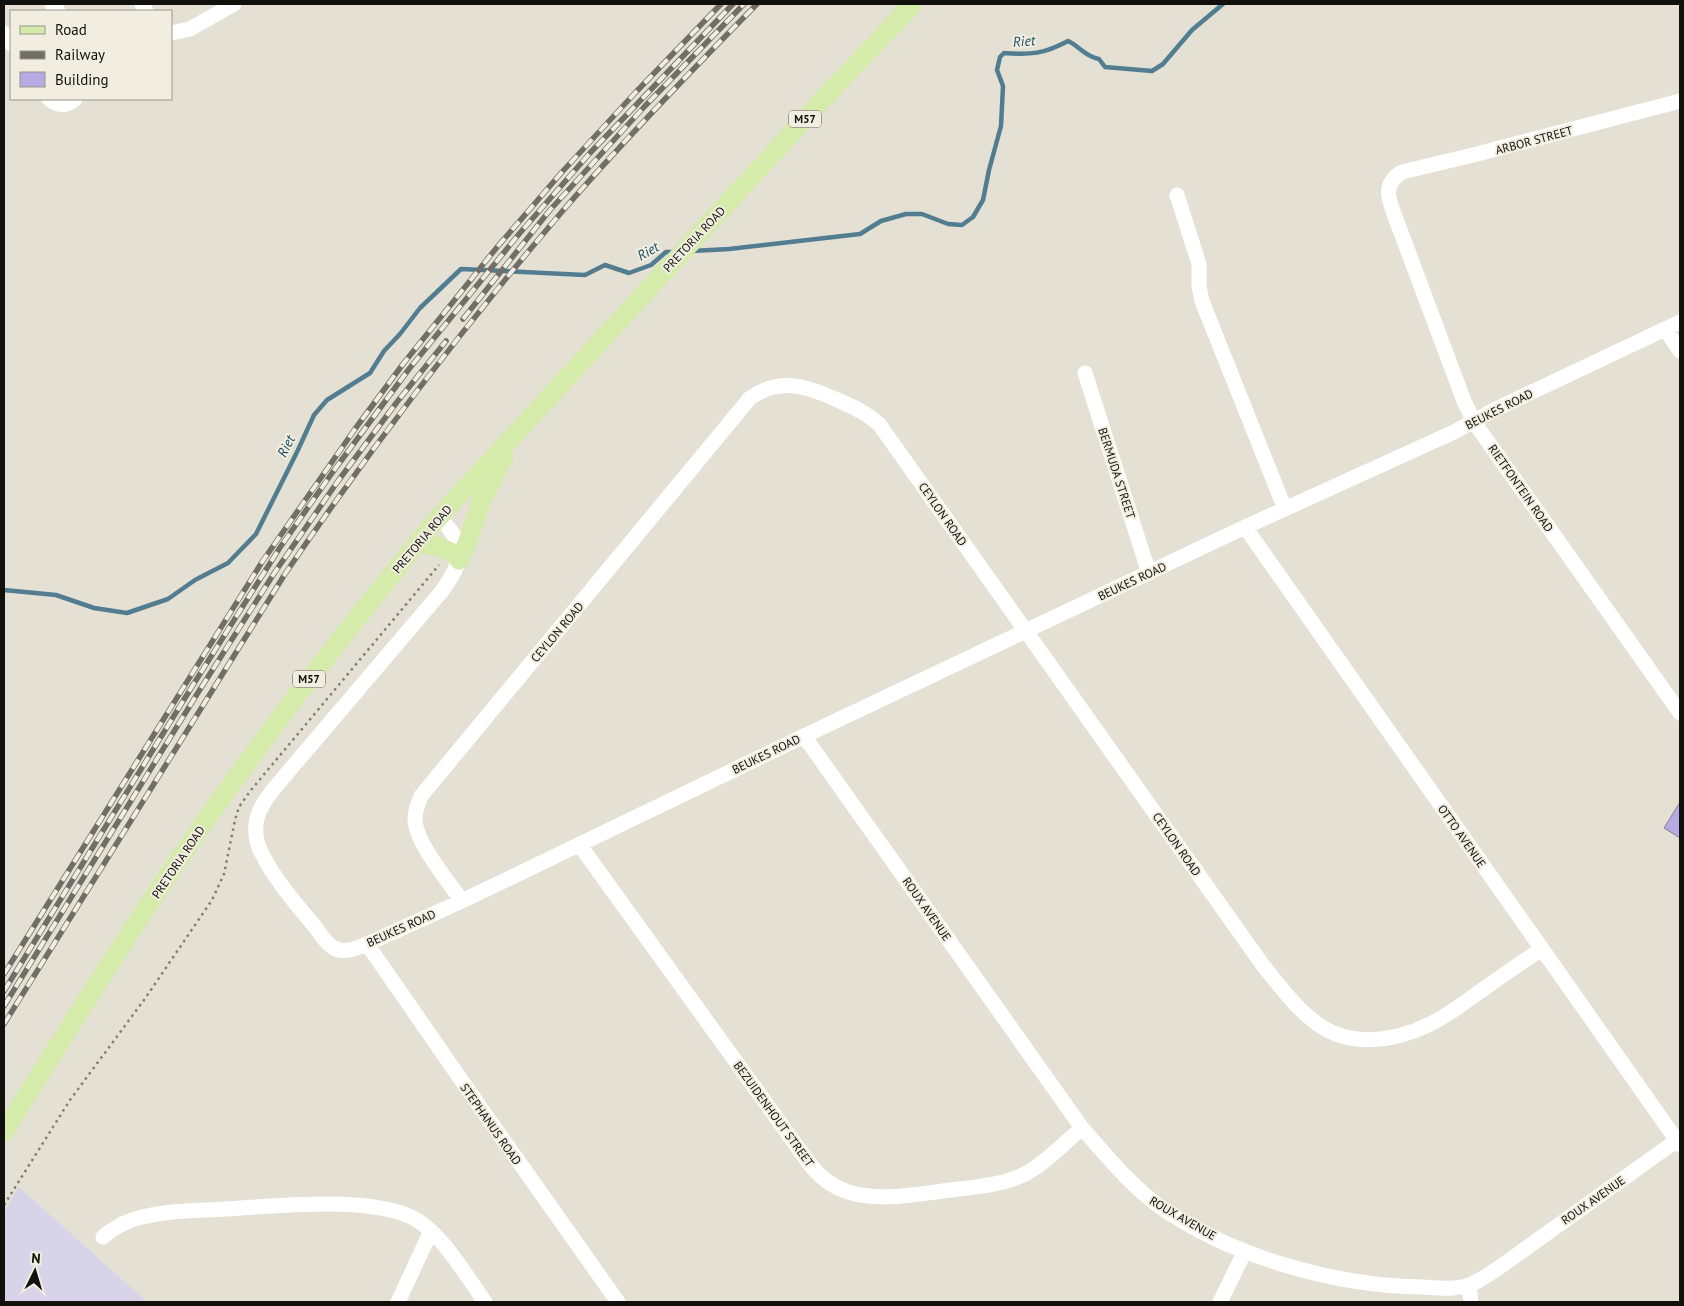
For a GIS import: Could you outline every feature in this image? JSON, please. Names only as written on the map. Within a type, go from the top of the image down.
[{"type":"main road","name":"PRETORIA ROAD","points":[[4,1132],[80,1010],[187,847],[300,689],[416,544],[668,267],[913,4]]},
{"type":"main road","points":[[416,544],[438,546],[456,556],[513,437]]},
{"type":"street","points":[[172,33],[190,29],[234,4]]},
{"type":"street","points":[[51,100],[63,105],[74,100]]},
{"type":"street","name":"ARBOR STREET","points":[[1390,183],[1402,172],[1680,100]]},
{"type":"street","name":"RIETFONTEIN ROAD","points":[[1390,183],[1388,192],[1390,203],[1464,401],[1474,422],[1680,713]]},
{"type":"street","points":[[1177,194],[1199,264],[1199,286],[1202,301],[1285,509]]},
{"type":"street","name":"BEUKES ROAD","points":[[456,556],[455,572],[442,591],[288,772],[260,809],[256,821],[257,842],[262,854],[292,899],[330,945],[340,950],[367,944],[462,901],[804,736],[1474,422],[1494,410],[1680,322]]},
{"type":"street","points":[[1665,329],[1680,351]]},
{"type":"street","name":"BERMUDA STREET","points":[[1085,373],[1149,573]]},
{"type":"street","name":"CEYLON ROAD","points":[[462,901],[424,846],[418,834],[415,821],[416,808],[421,796],[750,398],[761,390],[774,386],[792,385],[822,392],[870,416],[883,429],[1262,964],[1295,1004],[1319,1025],[1346,1038],[1361,1040],[1377,1040],[1427,1026],[1542,949]]},
{"type":"street","points":[[439,517],[456,538],[456,556]]},
{"type":"street","name":"OTTO AVENUE","points":[[1245,528],[1679,1141]]},
{"type":"street","name":"ROUX AVENUE","points":[[804,736],[1082,1128],[1130,1182],[1145,1195],[1181,1219],[1245,1251],[1361,1284],[1394,1287],[1455,1287],[1469,1285],[1514,1256],[1679,1141]]},
{"type":"street","name":"BEZUIDENHOUT STREET","points":[[579,844],[817,1174],[836,1188],[864,1195],[887,1196],[973,1187],[1005,1181],[1036,1168],[1082,1128]]},
{"type":"street","name":"STEPHANUS ROAD","points":[[367,944],[618,1302]]},
{"type":"street","points":[[103,1238],[122,1224],[152,1215],[324,1205],[374,1208],[398,1212],[412,1217],[431,1231],[449,1251],[485,1302]]},
{"type":"street","points":[[398,1302],[431,1231]]},
{"type":"street","points":[[1220,1302],[1245,1251]]},
{"type":"street","points":[[1469,1285],[1471,1302]]},
{"type":"path","points":[[4,1205],[70,1100],[144,1000],[212,900],[224,874],[239,807],[264,775],[456,556]]},
{"type":"shaded area","points":[[19,1187],[147,1302],[4,1302],[4,1212]]},
{"type":"building","points":[[1680,802],[1680,838],[1664,828]]},
{"type":"waterway","name":"Riet","points":[[692,251],[729,249],[860,234],[881,221],[906,214],[922,214],[948,224],[962,225],[973,217],[983,200],[1001,126],[1003,86],[997,70],[1000,57],[1004,53],[1037,53],[1052,49],[1068,41],[1090,56],[1099,59],[1105,67],[1152,71],[1163,64],[1192,30],[1223,4]]},
{"type":"waterway","name":"Riet","points":[[4,590],[56,595],[94,608],[127,613],[168,599],[195,580],[228,563],[256,534],[314,415],[327,400],[370,373],[384,351],[420,308],[461,269],[585,275],[605,265],[629,273],[651,265],[666,252],[674,252]]},
{"type":"railway","points":[[4,974],[262,562],[403,364],[498,246],[562,172],[721,4]]},
{"type":"railway","points":[[4,991],[279,549],[332,473],[409,369],[519,234],[590,153],[733,4]]},
{"type":"railway","points":[[463,319],[550,210],[645,106],[744,4]]},
{"type":"railway","points":[[4,1024],[285,574],[350,481],[452,345],[560,214],[657,107],[757,4]]},
{"type":"railway","points":[[4,1006],[275,572],[338,481],[397,402],[446,341]]}]
